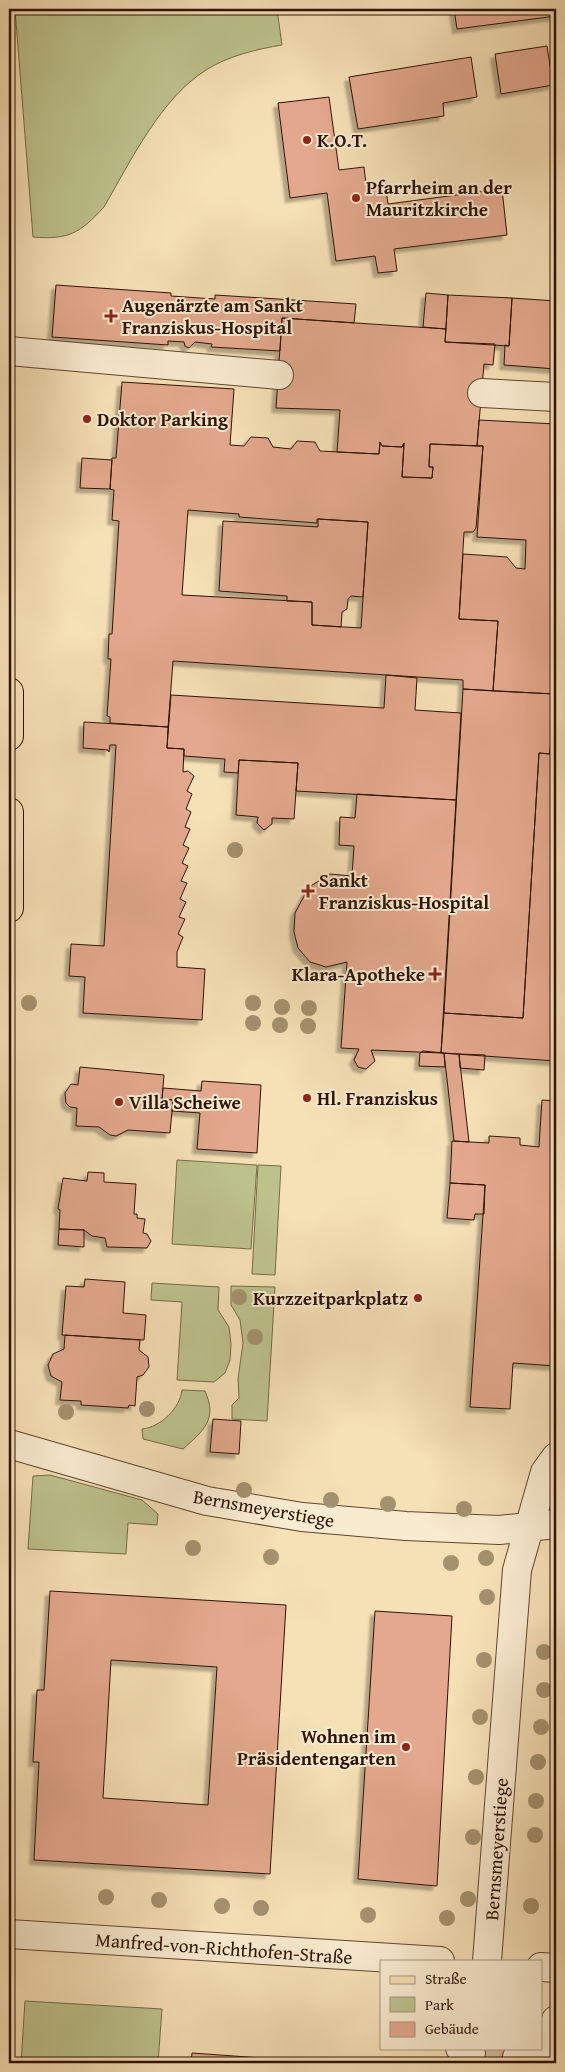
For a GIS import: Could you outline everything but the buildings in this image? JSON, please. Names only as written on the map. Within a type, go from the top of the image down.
[{"type":"main road","points":[[9,699],[9,736]]},
{"type":"main road","points":[[9,812],[9,908]]},
{"type":"street","points":[[9,351],[279,375]]},
{"type":"street","points":[[482,393],[556,397]]},
{"type":"street","name":"Bernsmeyerstiege","points":[[9,1444],[207,1501],[302,1517],[406,1526],[499,1530],[556,1524]]},
{"type":"street","points":[[527,1528],[545,1472],[556,1458]]},
{"type":"street","name":"Bernsmeyerstiege","points":[[487,1960],[517,1570],[527,1528]]},
{"type":"street","name":"Manfred-von-Richthofen-Straße","points":[[9,1934],[423,1960]]},
{"type":"street","points":[[542,1967],[556,1968]]},
{"type":"street","points":[[517,2057],[548,2049],[556,2020]]},
{"type":"green space","points":[[15,9],[277,9],[282,45],[233,57],[206,70],[190,82],[175,97],[148,132],[104,207],[96,216],[80,229],[65,236],[33,237]]},
{"type":"green space","points":[[177,1160],[257,1165],[251,1249],[172,1244]]},
{"type":"green space","points":[[258,1165],[281,1166],[275,1275],[252,1274]]},
{"type":"green space","points":[[152,1283],[219,1287],[218,1310],[229,1327],[231,1344],[230,1360],[225,1373],[214,1382],[177,1380],[182,1302],[151,1300]]},
{"type":"green space","points":[[231,1286],[275,1287],[267,1421],[232,1419],[232,1405],[239,1398],[238,1379],[243,1343],[240,1320],[231,1305]]},
{"type":"green space","points":[[182,1390],[205,1391],[210,1410],[209,1417],[202,1430],[183,1449],[143,1439],[142,1429],[156,1425],[168,1416],[178,1403]]},
{"type":"green space","points":[[50,1475],[142,1500],[158,1514],[157,1525],[128,1523],[126,1554],[28,1549],[33,1476]]},
{"type":"green space","points":[[25,2001],[162,2009],[158,2063],[21,2063]]},
{"type":"tunnel","points":[[471,2054],[517,2057]]},
{"type":"place","name":"K.O.T.","points":[[307,140]]},
{"type":"place","name":"Pfarrheim an der Mauritzkirche","points":[[356,198]]},
{"type":"place","name":"Augenärzte am Sankt Franziskus-Hospital","points":[[111,316]]},
{"type":"place","name":"Doktor Parking","points":[[87,419]]},
{"type":"place","name":"Sankt Franziskus-Hospital","points":[[308,891]]},
{"type":"place","name":"Klara-Apotheke","points":[[435,974]]},
{"type":"place","name":"Hl. Franziskus","points":[[307,1098]]},
{"type":"place","name":"Villa Scheiwe","points":[[119,1102]]},
{"type":"place","name":"Kurzzeitparkplatz","points":[[418,1298]]},
{"type":"place","name":"Wohnen im Präsidentengarten","points":[[406,1747]]}]
